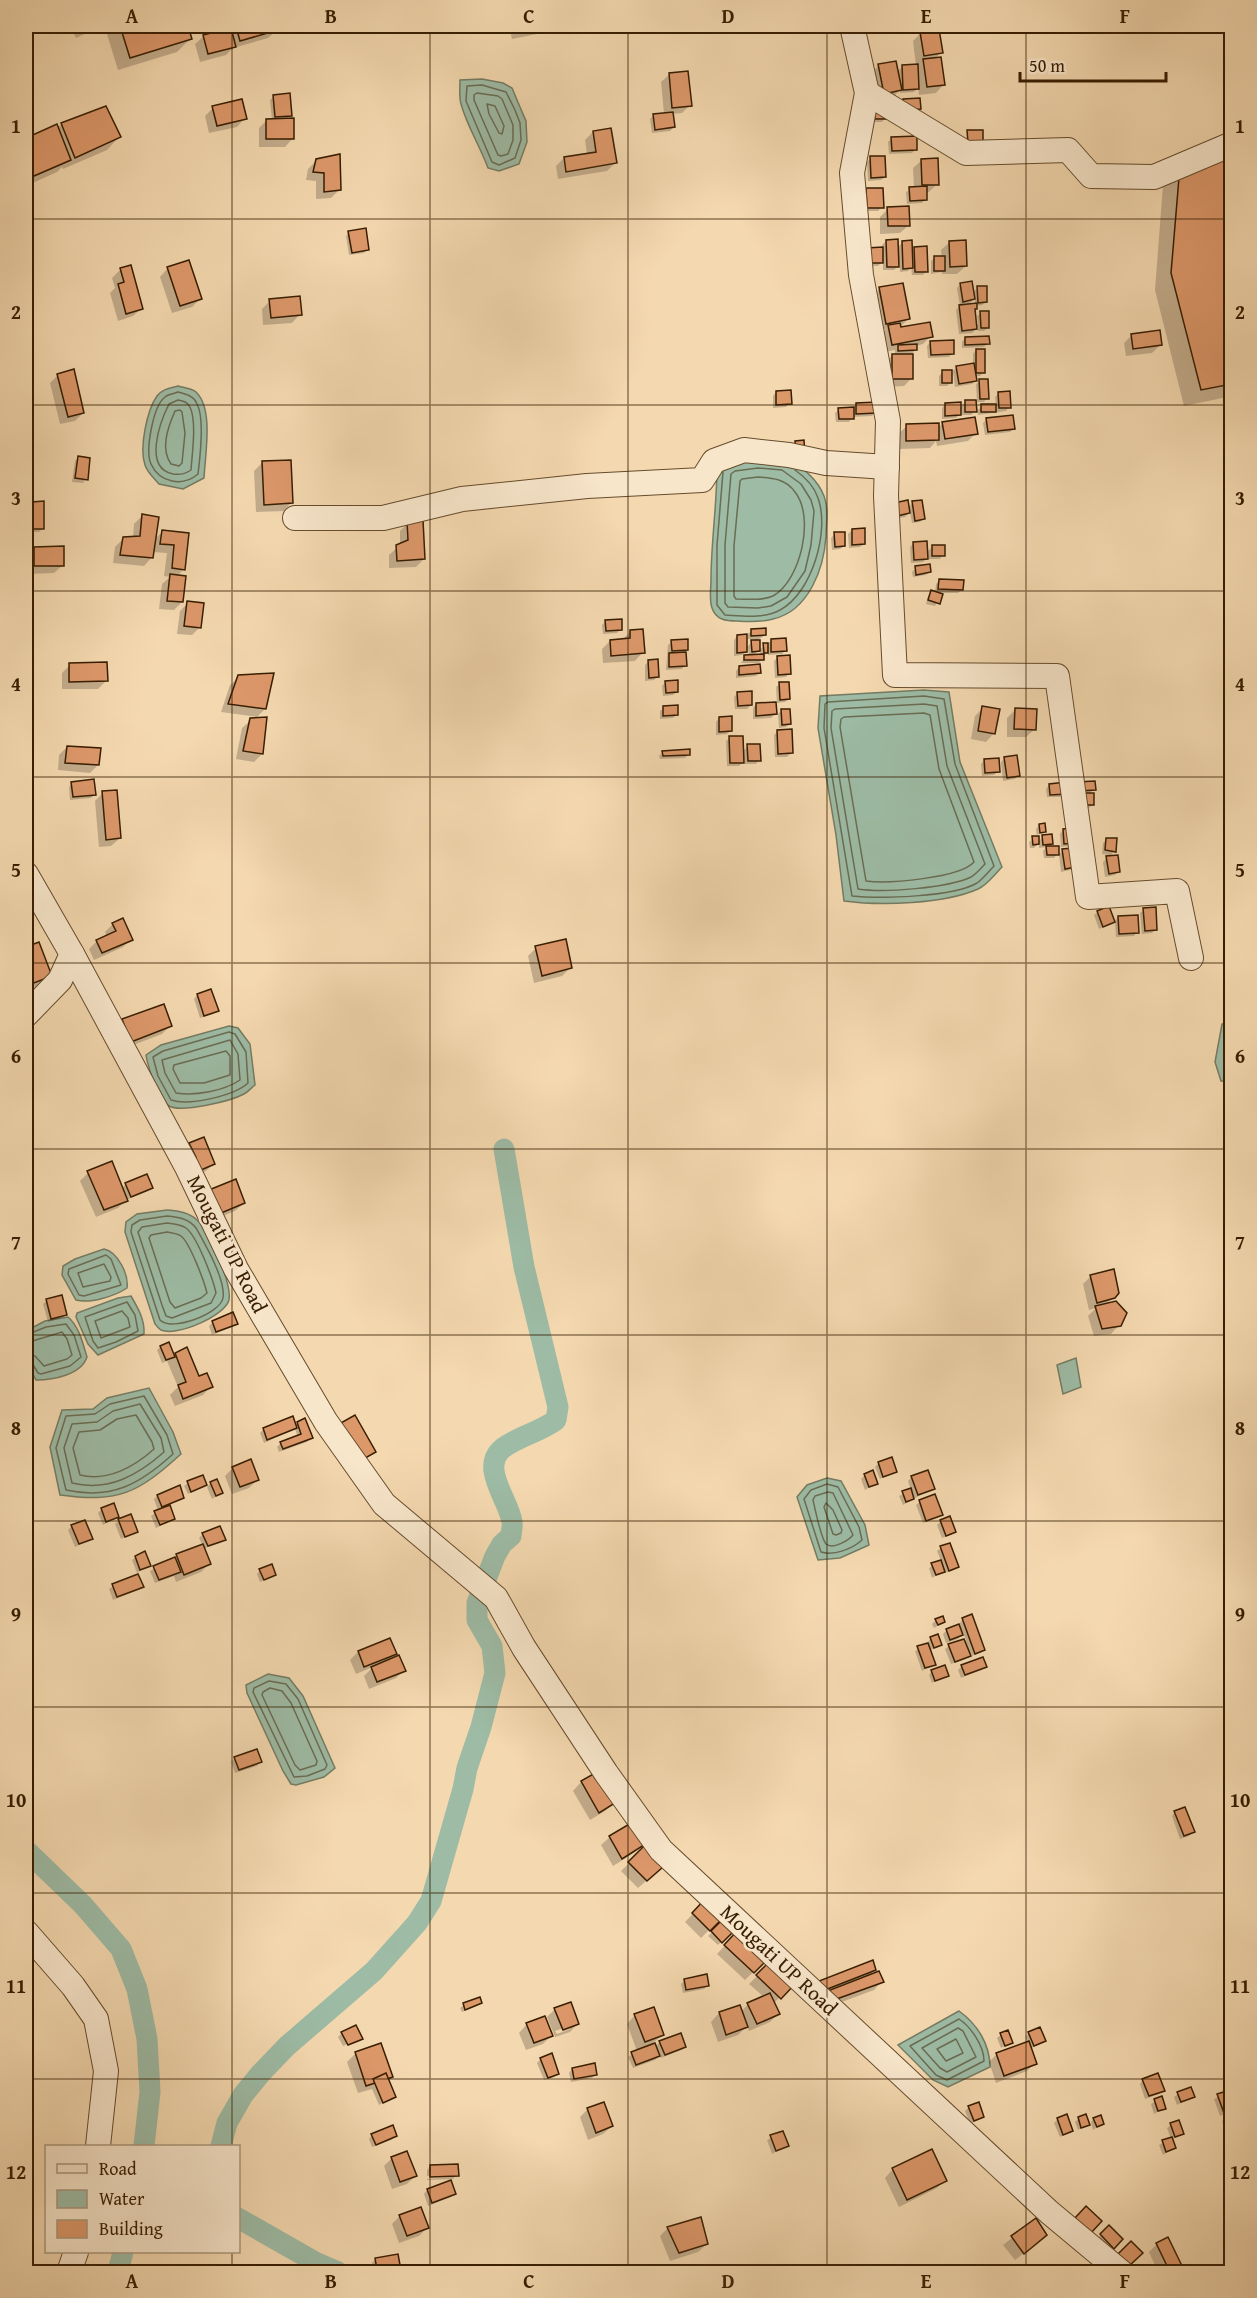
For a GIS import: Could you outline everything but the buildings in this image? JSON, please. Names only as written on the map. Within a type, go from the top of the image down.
[{"type":"street","points":[[852,26],[867,93],[852,172],[861,275],[888,421],[886,496],[895,675],[1057,676],[1088,897],[1177,891],[1191,958]]},
{"type":"street","points":[[867,93],[966,153],[1068,150],[1091,176],[1154,177],[1232,144]]},
{"type":"street","points":[[295,518],[382,518],[462,499],[587,486],[702,480],[714,461],[744,450],[789,454],[826,463],[887,467]]},
{"type":"street","name":"Mougati UP Road","points":[[26,874],[187,1167],[236,1269],[326,1422],[384,1504],[496,1598],[530,1657],[606,1773],[661,1850],[1049,2212],[1121,2272]]},
{"type":"street","points":[[26,1015],[60,980],[72,954]]},
{"type":"street","points":[[26,1932],[73,1986],[96,2019],[106,2071],[98,2145]]},
{"type":"street","points":[[69,2272],[76,2253]]},
{"type":"water","points":[[482,79],[503,83],[512,88],[526,121],[527,142],[519,164],[499,171],[488,168],[460,101],[460,80]]},
{"type":"water","points":[[178,386],[196,392],[202,400],[207,421],[204,478],[183,489],[159,484],[149,473],[143,458],[145,429],[153,402],[161,392]]},
{"type":"water","points":[[787,457],[813,479],[826,501],[825,548],[818,574],[805,598],[786,614],[773,619],[751,622],[722,619],[714,612],[710,598],[717,467],[728,458]]},
{"type":"water","points":[[924,690],[949,692],[960,762],[1002,867],[978,889],[948,898],[894,903],[844,901],[836,835],[818,728],[820,696]]},
{"type":"water","points":[[1231,1022],[1231,1081],[1221,1081],[1215,1062],[1222,1024]]},
{"type":"water","points":[[229,1026],[238,1028],[250,1044],[255,1085],[238,1097],[218,1103],[184,1108],[169,1106],[157,1090],[146,1055],[161,1045]]},
{"type":"water","points":[[167,1210],[190,1215],[202,1226],[219,1258],[229,1292],[226,1306],[219,1312],[199,1324],[177,1331],[161,1330],[155,1324],[125,1232],[126,1222],[137,1214]]},
{"type":"water","points":[[104,1249],[118,1259],[126,1277],[127,1288],[102,1298],[88,1301],[76,1300],[62,1275],[63,1266],[75,1259]]},
{"type":"water","points":[[131,1296],[142,1319],[144,1334],[98,1355],[88,1344],[76,1317],[77,1313],[118,1298]]},
{"type":"water","points":[[68,1317],[78,1330],[82,1341],[87,1357],[84,1363],[66,1375],[36,1380],[26,1361],[26,1331],[45,1321]]},
{"type":"water","points":[[1076,1358],[1081,1387],[1063,1394],[1057,1365]]},
{"type":"water","points":[[149,1388],[173,1432],[181,1454],[152,1478],[127,1492],[98,1497],[60,1495],[50,1447],[62,1410],[93,1409],[107,1398]]},
{"type":"water","points":[[827,1478],[841,1481],[865,1525],[869,1545],[840,1558],[818,1560],[797,1497],[807,1485]]},
{"type":"water","points":[[268,1674],[289,1678],[303,1696],[335,1768],[324,1777],[296,1785],[291,1784],[283,1771],[247,1693],[246,1685]]},
{"type":"water","points":[[959,2011],[981,2035],[988,2050],[990,2067],[948,2087],[933,2080],[898,2045]]},
{"type":"waterway","points":[[221,2145],[227,2123],[243,2095],[261,2073],[287,2046],[374,1971],[417,1923],[431,1901],[467,1768],[481,1727],[495,1673],[492,1646],[477,1620],[477,1603],[495,1556],[502,1544],[511,1536],[512,1525],[510,1513],[497,1484],[494,1464],[496,1456],[503,1448],[556,1420],[558,1407],[524,1267],[504,1149]]},
{"type":"waterway","points":[[26,1850],[83,1905],[121,1949],[137,1989],[147,2039],[150,2092],[144,2145]]},
{"type":"waterway","points":[[240,2219],[317,2263],[338,2272]]},
{"type":"waterway","points":[[118,2272],[123,2253]]}]
